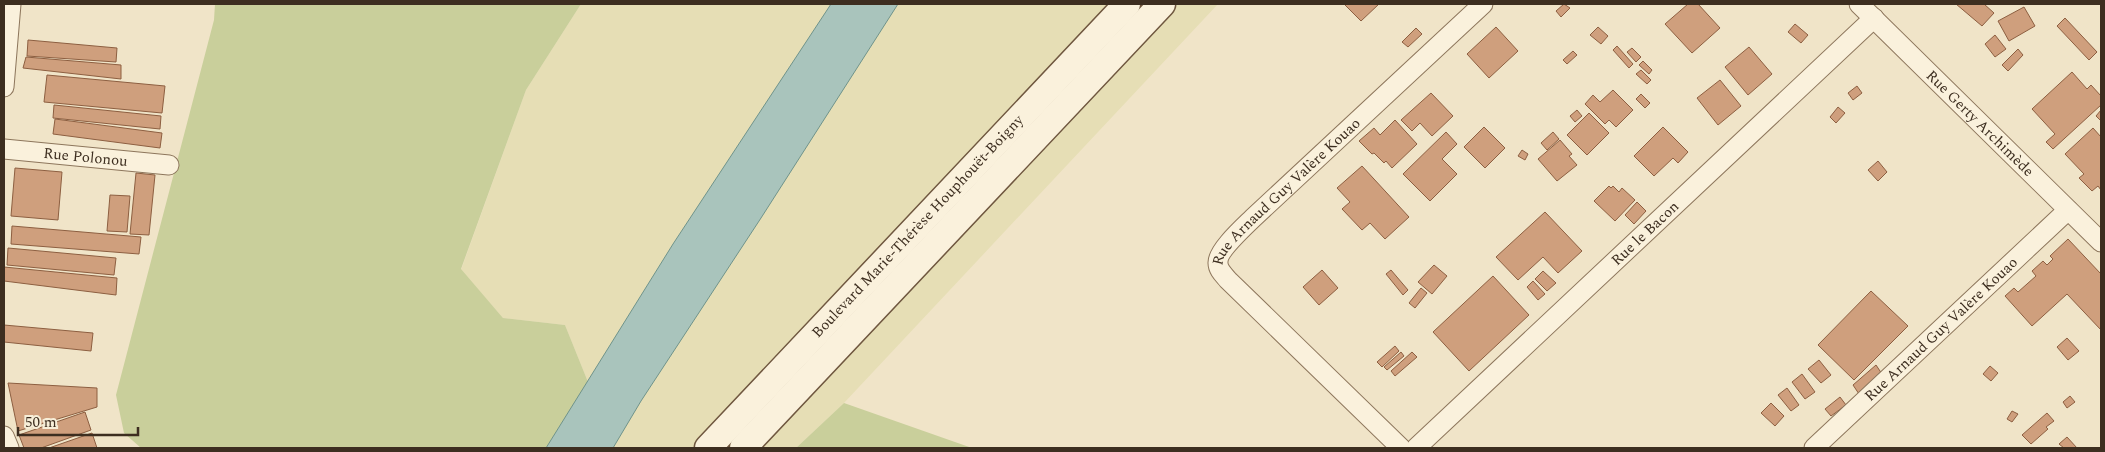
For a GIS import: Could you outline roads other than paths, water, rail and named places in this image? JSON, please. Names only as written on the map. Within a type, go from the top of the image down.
[{"type":"main road","name":"Boulevard Marie-Thérèse Houphouët-Boigny","points":[[708,448],[1127,4]]},
{"type":"main road","name":"Boulevard Marie-Thérèse Houphouët-Boigny","points":[[743,448],[1162,4]]},
{"type":"street","points":[[4,87],[11,4]]},
{"type":"street","name":"Rue Arnaud Guy Valère Kouao","points":[[1401,448],[1228,280],[1221,272],[1218,262],[1221,252],[1253,218],[1483,4]]},
{"type":"street","name":"Rue Gerty Archimède","points":[[1859,4],[2101,242]]},
{"type":"street","name":"Rue le Bacon","points":[[1416,448],[1874,18]]},
{"type":"street","name":"Rue Polonou","points":[[4,149],[169,165]]},
{"type":"street","name":"Rue Arnaud Guy Valère Kouao","points":[[1814,448],[2068,210]]},
{"type":"street","points":[[4,436],[9,448]]},
{"type":"water","points":[[831,4],[898,4],[641,401],[613,448],[546,448],[673,244]]}]
